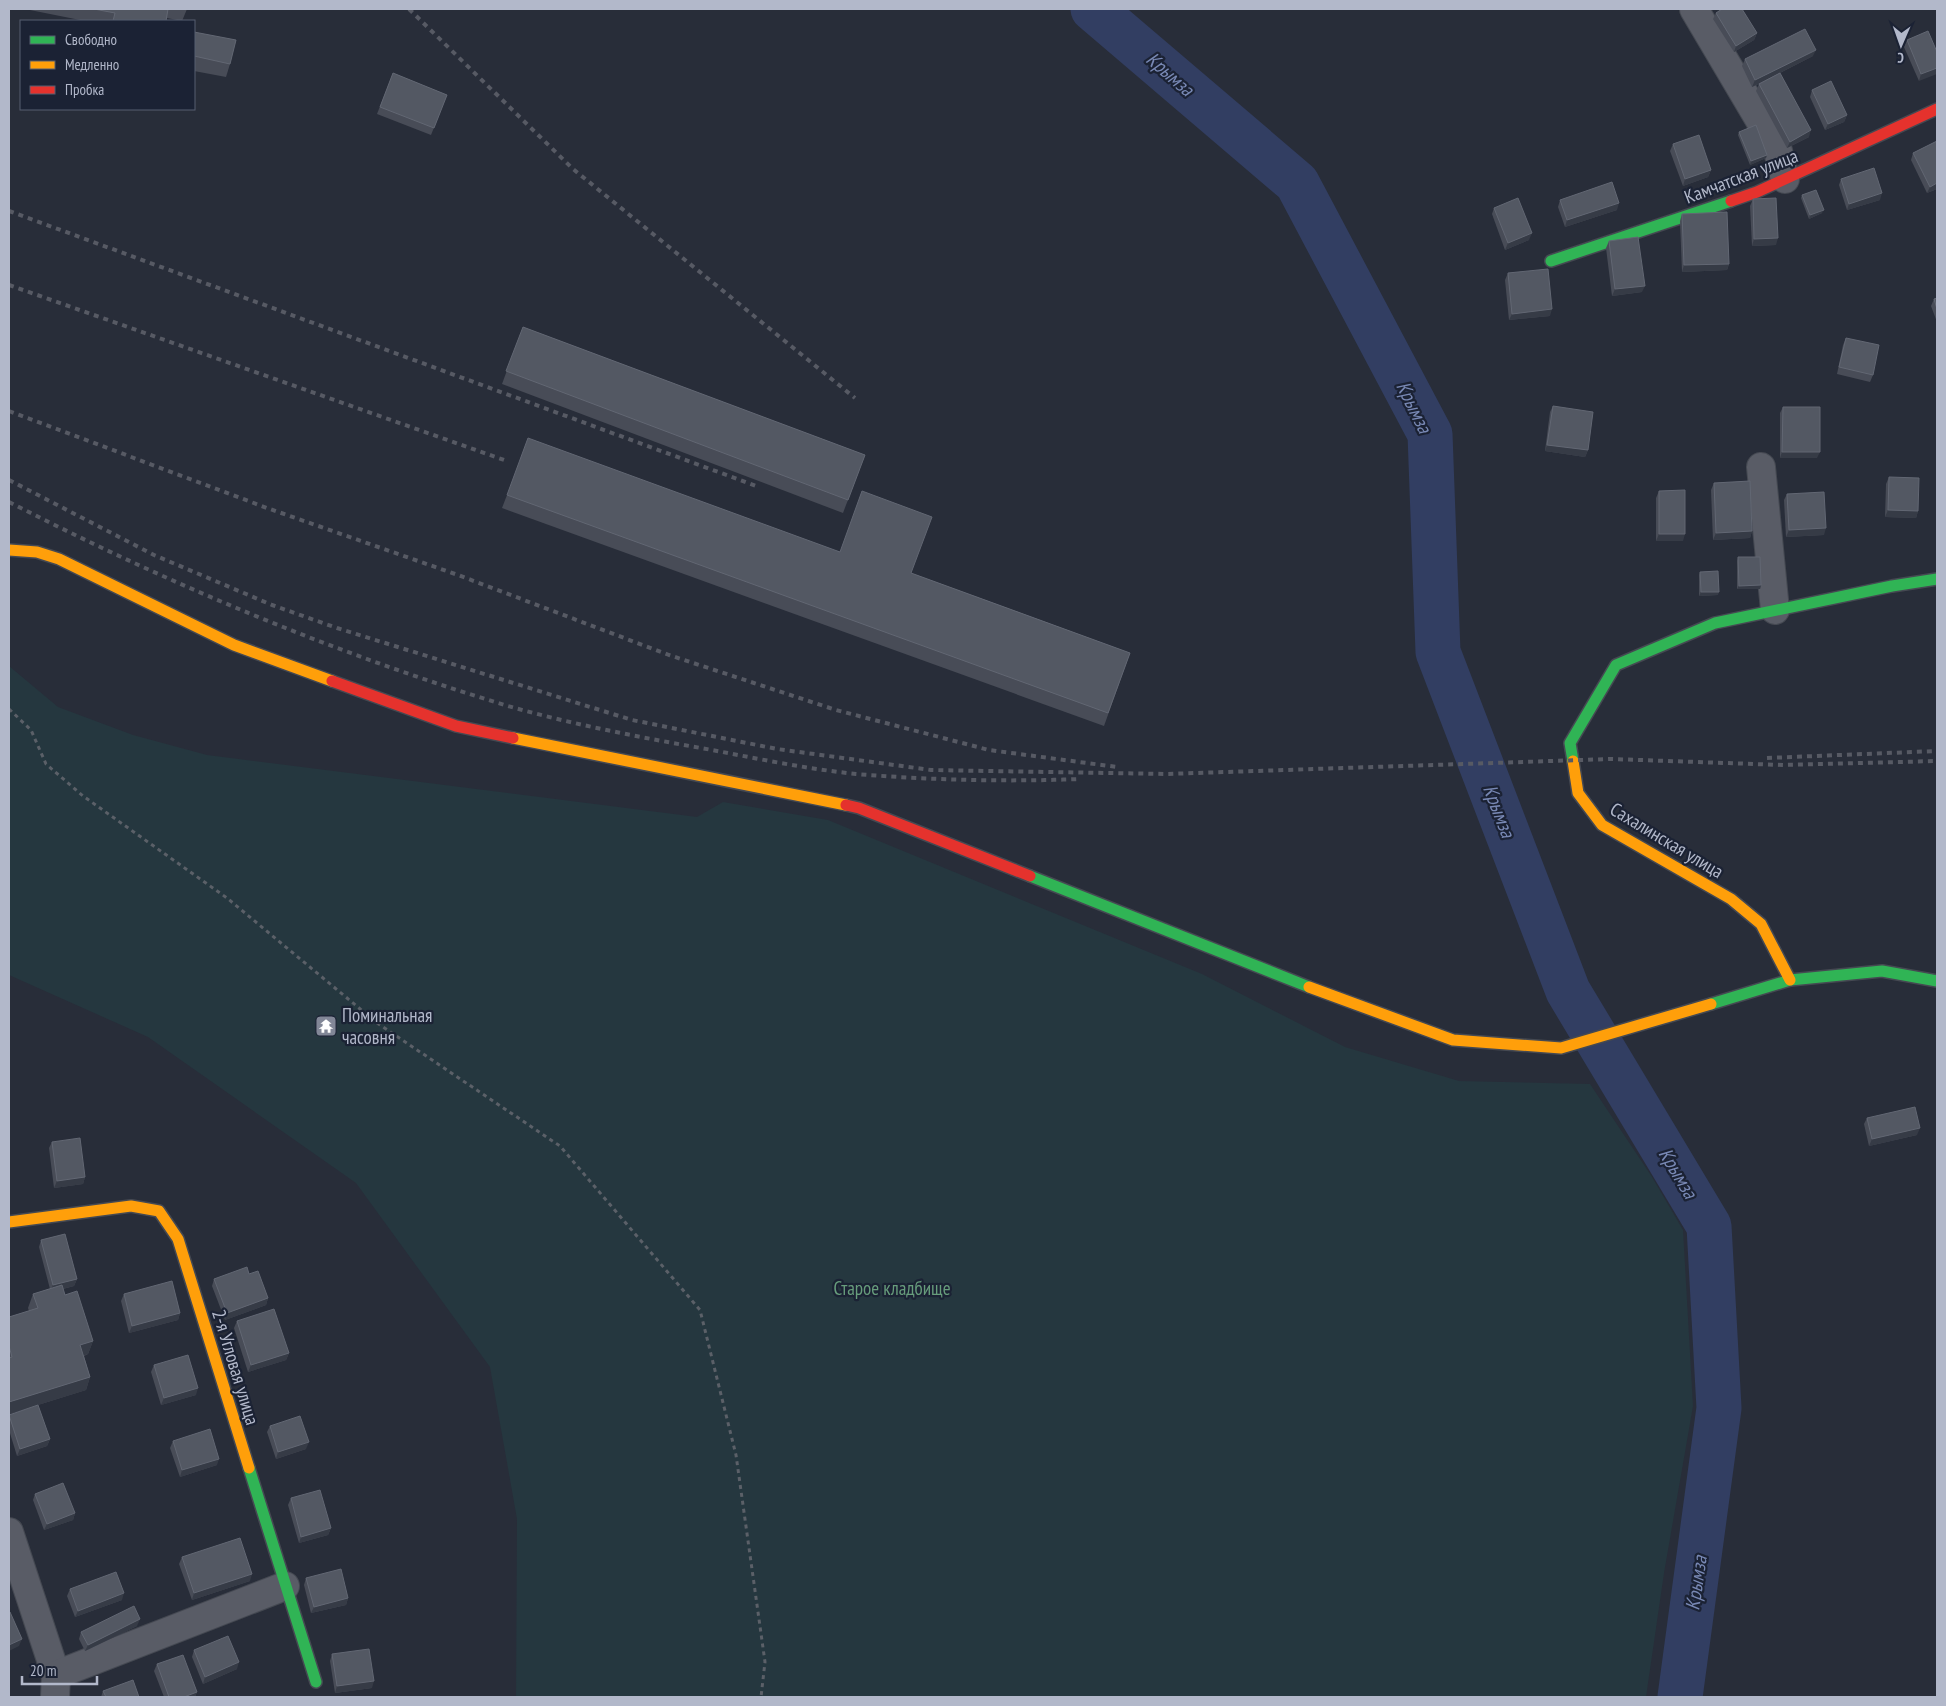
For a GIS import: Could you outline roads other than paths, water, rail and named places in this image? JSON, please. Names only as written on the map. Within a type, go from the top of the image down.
[{"type":"street","points":[[1694,9],[1778,151],[1785,179]]},
{"type":"street","name":"Камчатская улица","points":[[1551,260],[1757,192],[1937,110]]},
{"type":"street","points":[[1761,467],[1774,610]]},
{"type":"street","points":[[9,550],[37,552],[59,559],[234,645],[456,726],[859,808],[1312,988],[1453,1040],[1561,1048],[1790,980],[1882,972],[1937,981]]},
{"type":"street","name":"Сахалинская улица","points":[[1790,980],[1761,924],[1731,899],[1602,825],[1578,793],[1570,743],[1616,665],[1715,623],[1892,586],[1937,579]]},
{"type":"street","name":"2-я Угловая улица","points":[[9,1222],[131,1206],[159,1211],[178,1239],[316,1682]]},
{"type":"street","points":[[9,1532],[55,1686],[285,1586]]},
{"type":"waterway","name":"Крымза","points":[[1093,9],[1297,183],[1430,434],[1438,652],[1568,991],[1709,1226],[1719,1408],[1680,1697]]},
{"type":"railway","points":[[409,9],[573,169],[855,398]]},
{"type":"railway","points":[[9,211],[759,487]]},
{"type":"railway","points":[[9,285],[507,461]]},
{"type":"railway","points":[[9,411],[267,508],[458,575],[669,655],[836,710],[989,750],[1117,767]]},
{"type":"railway","points":[[9,480],[154,555],[272,605],[337,628],[632,720],[777,749],[931,770],[1166,774],[1611,759],[1783,765],[1937,761]]},
{"type":"railway","points":[[9,502],[130,561],[254,615],[380,664],[533,713],[635,736],[784,764],[838,772],[968,780],[1081,779]]},
{"type":"railway","points":[[1767,758],[1937,751]]},
{"type":"place","name":"Поминальная часовня","points":[[326,1026]]},
{"type":"park label","name":"Старое кладбище","points":[[892,1288]]}]
